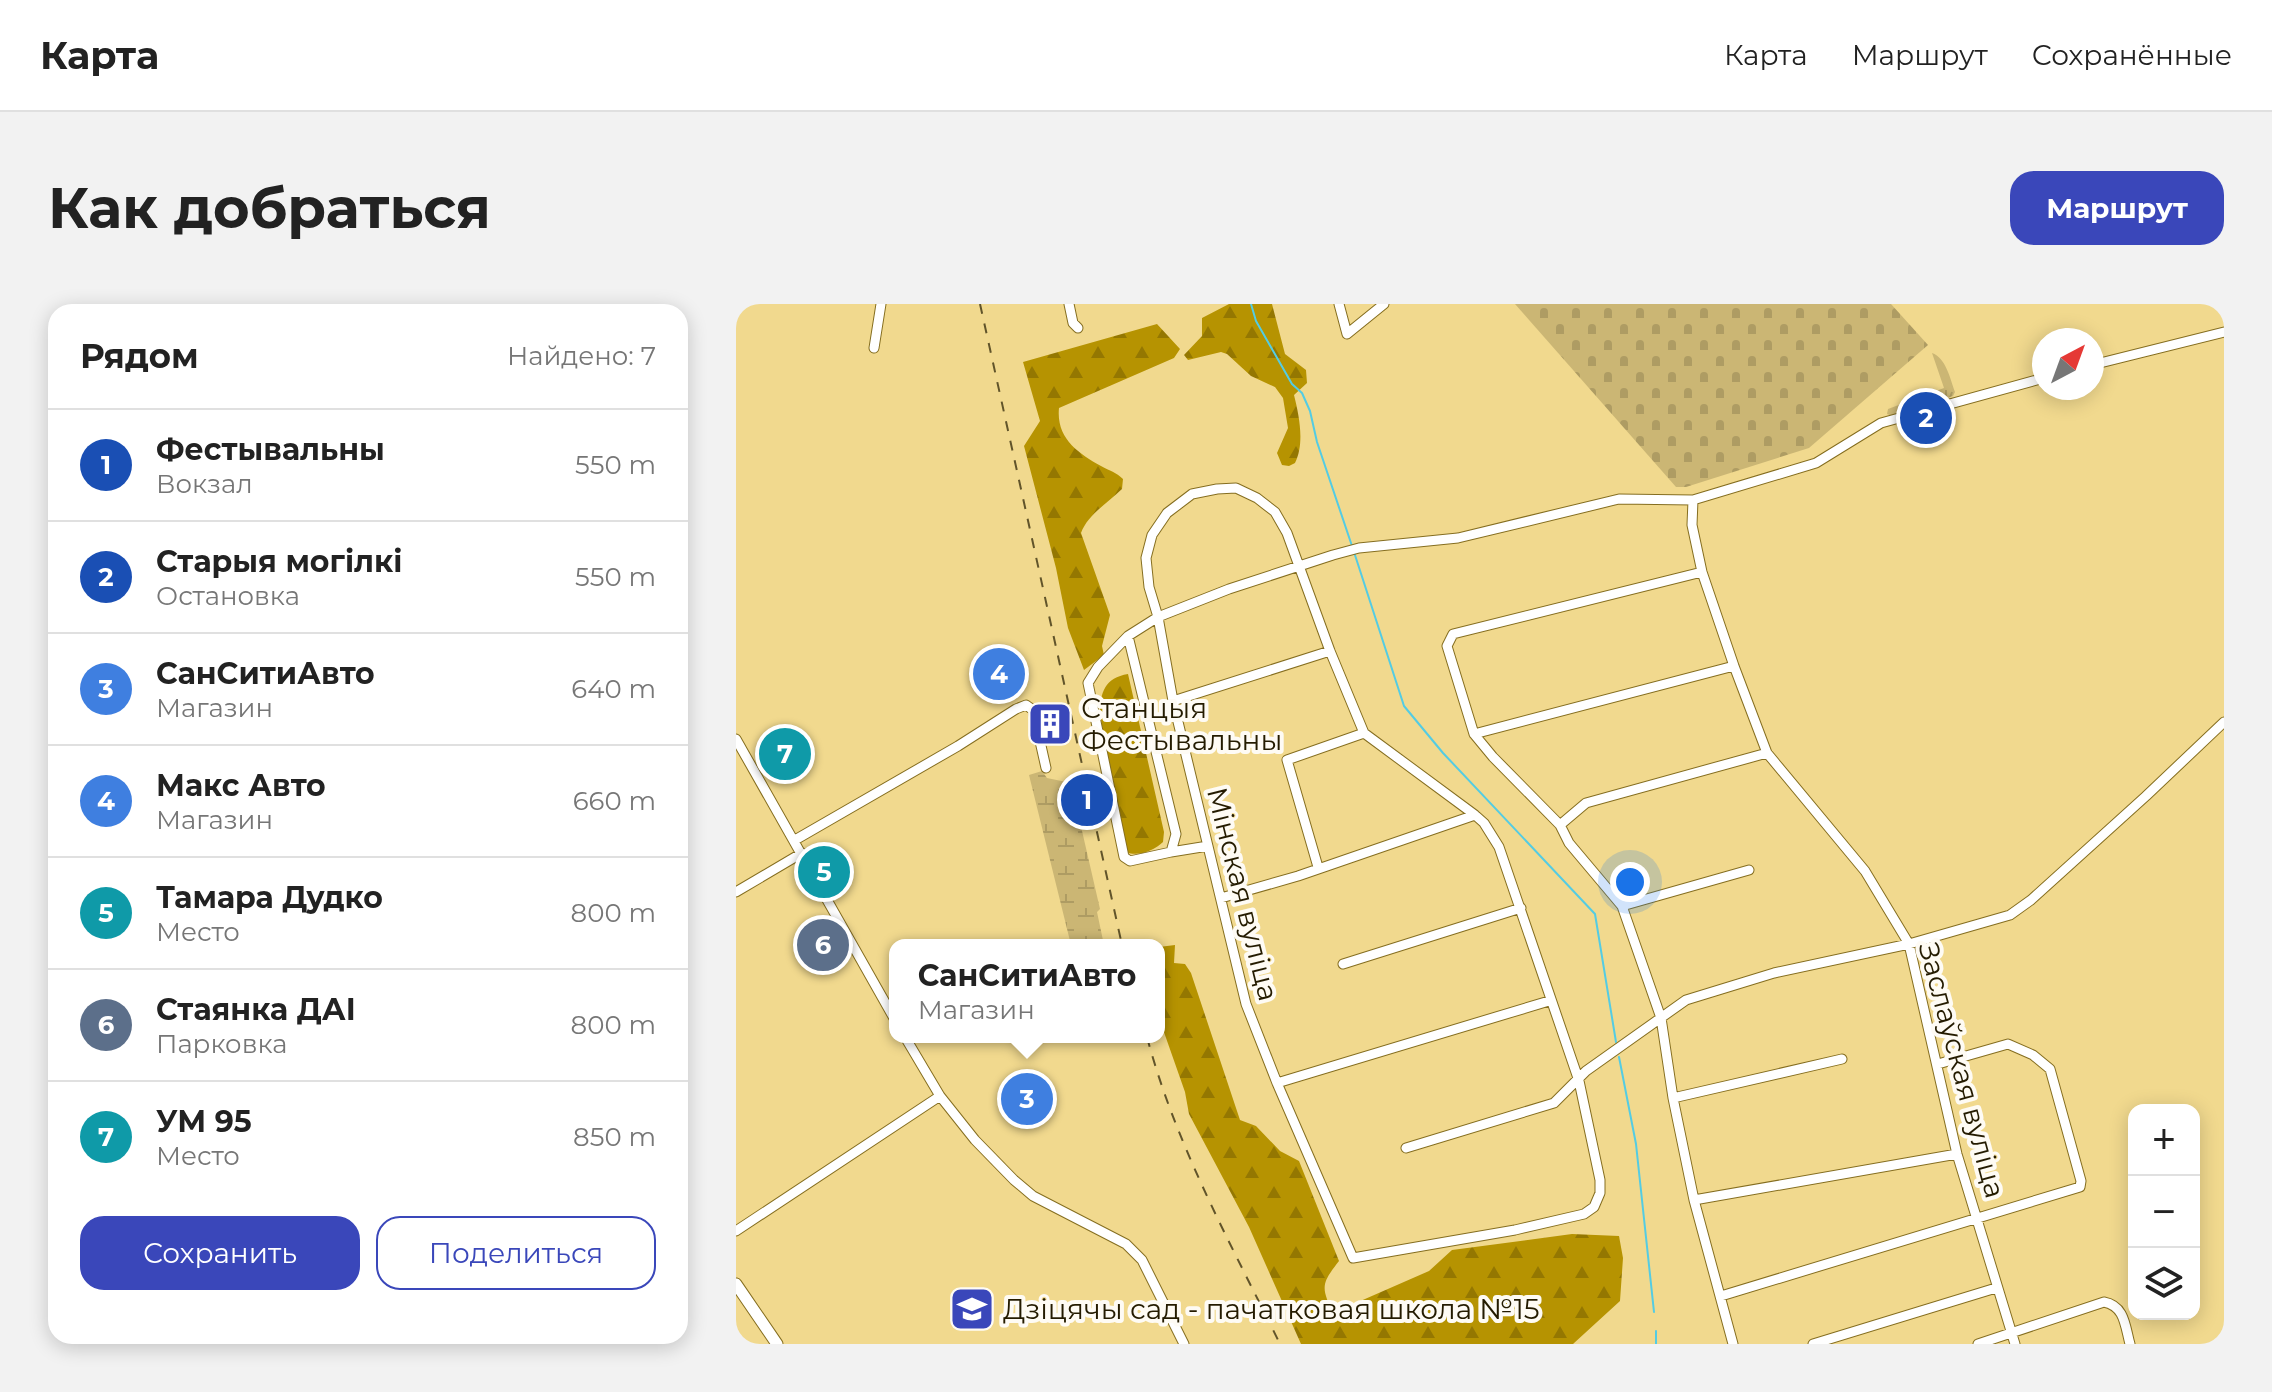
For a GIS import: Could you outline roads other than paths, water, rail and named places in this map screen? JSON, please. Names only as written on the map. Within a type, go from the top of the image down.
[{"type":"main road","points":[[736,1284],[777,1344]]},
{"type":"street","points":[[874,348],[881,304]]},
{"type":"street","points":[[1069,304],[1073,323],[1078,328]]},
{"type":"street","points":[[1339,304],[1347,334],[1384,304]]},
{"type":"street","points":[[2104,362],[2224,332]]},
{"type":"street","points":[[1208,846],[1125,860],[1093,714],[1088,683],[1098,667],[1128,636],[1158,617],[1229,589],[1359,548],[1458,538],[1619,499],[1693,500],[1816,463],[1881,423],[2032,381]]},
{"type":"street","name":"Мінская вуліца","points":[[1299,567],[1287,533],[1275,512],[1257,498],[1236,488],[1192,494],[1167,513],[1152,535],[1146,558],[1149,587],[1158,617],[1173,701],[1246,1004],[1353,1258],[1515,1230],[1584,1214],[1594,1207],[1600,1193],[1600,1180],[1579,1081]]},
{"type":"street","name":"Заслаўская вуліца","points":[[1693,500],[1692,525],[1702,572],[1767,753],[1865,871],[1909,944],[1957,1154],[2015,1344]]},
{"type":"street","points":[[1299,567],[1364,733],[1475,815],[1499,847],[1549,1001],[1579,1081]]},
{"type":"street","points":[[1702,572],[1453,634],[1447,646],[1474,734],[1560,825],[1569,843],[1622,906],[1661,1018],[1673,1098],[1694,1200],[1733,1344]]},
{"type":"street","points":[[1128,636],[1176,834],[1171,852]]},
{"type":"street","points":[[1173,701],[1330,651]]},
{"type":"street","points":[[1474,734],[1734,666]]},
{"type":"street","points":[[795,840],[1026,705],[1033,710],[1046,768]]},
{"type":"street","points":[[1406,1148],[1554,1103],[1586,1071],[1686,1000],[1759,978],[1909,944],[2010,915],[2031,900],[2224,722]]},
{"type":"street","points":[[1318,867],[1287,760],[1364,733]]},
{"type":"street","points":[[736,739],[889,1009]]},
{"type":"street","points":[[1560,825],[1586,803],[1767,753]]},
{"type":"street","points":[[1221,898],[1475,815]]},
{"type":"street","points":[[736,892],[802,853]]},
{"type":"street","points":[[1622,906],[1749,870]]},
{"type":"street","points":[[1343,964],[1521,908]]},
{"type":"street","points":[[1277,1083],[1549,1001]]},
{"type":"street","points":[[909,1043],[940,1096],[975,1140],[1033,1196],[1126,1244],[1142,1260],[1184,1344]]},
{"type":"street","points":[[1721,1296],[2080,1187],[2081,1181],[2050,1069],[2033,1055],[2008,1044],[1938,1064]]},
{"type":"street","points":[[1673,1098],[1842,1059]]},
{"type":"street","points":[[736,1231],[940,1096]]},
{"type":"street","points":[[1694,1200],[1957,1154]]},
{"type":"street","points":[[1813,1344],[1996,1288]]},
{"type":"street","points":[[1978,1344],[2104,1302],[2115,1304],[2120,1310],[2130,1344]]},
{"type":"waterway","points":[[1251,304],[1256,321],[1292,384],[1302,393],[1310,411],[1317,442],[1352,546]]},
{"type":"waterway","points":[[1354,552],[1404,706],[1443,753],[1595,914],[1616,1042]]},
{"type":"waterway","points":[[1619,1057],[1636,1144],[1654,1312]]},
{"type":"waterway","points":[[1656,1331],[1656,1344]]},
{"type":"railway","points":[[980,304],[1121,939]]},
{"type":"railway","points":[[1149,1043],[1189,1156],[1280,1344]]},
{"type":"place","name":"Старыя могілкі","points":[[1926,418]]},
{"type":"place","name":"Макс Авто","points":[[999,674]]},
{"type":"place","name":"Станцыя Фестывальны","points":[[1050,724]]},
{"type":"place","name":"УМ 95","points":[[785,754]]},
{"type":"place","name":"Фестывальны","points":[[1087,800]]},
{"type":"place","name":"Тамара Дудко","points":[[824,872]]},
{"type":"place","name":"Стаянка ДАІ","points":[[823,945]]},
{"type":"place","name":"СанСитиАвто","points":[[1027,1099]]},
{"type":"place","name":"Дзіцячы сад - пачатковая школа №15","points":[[972,1309]]}]
